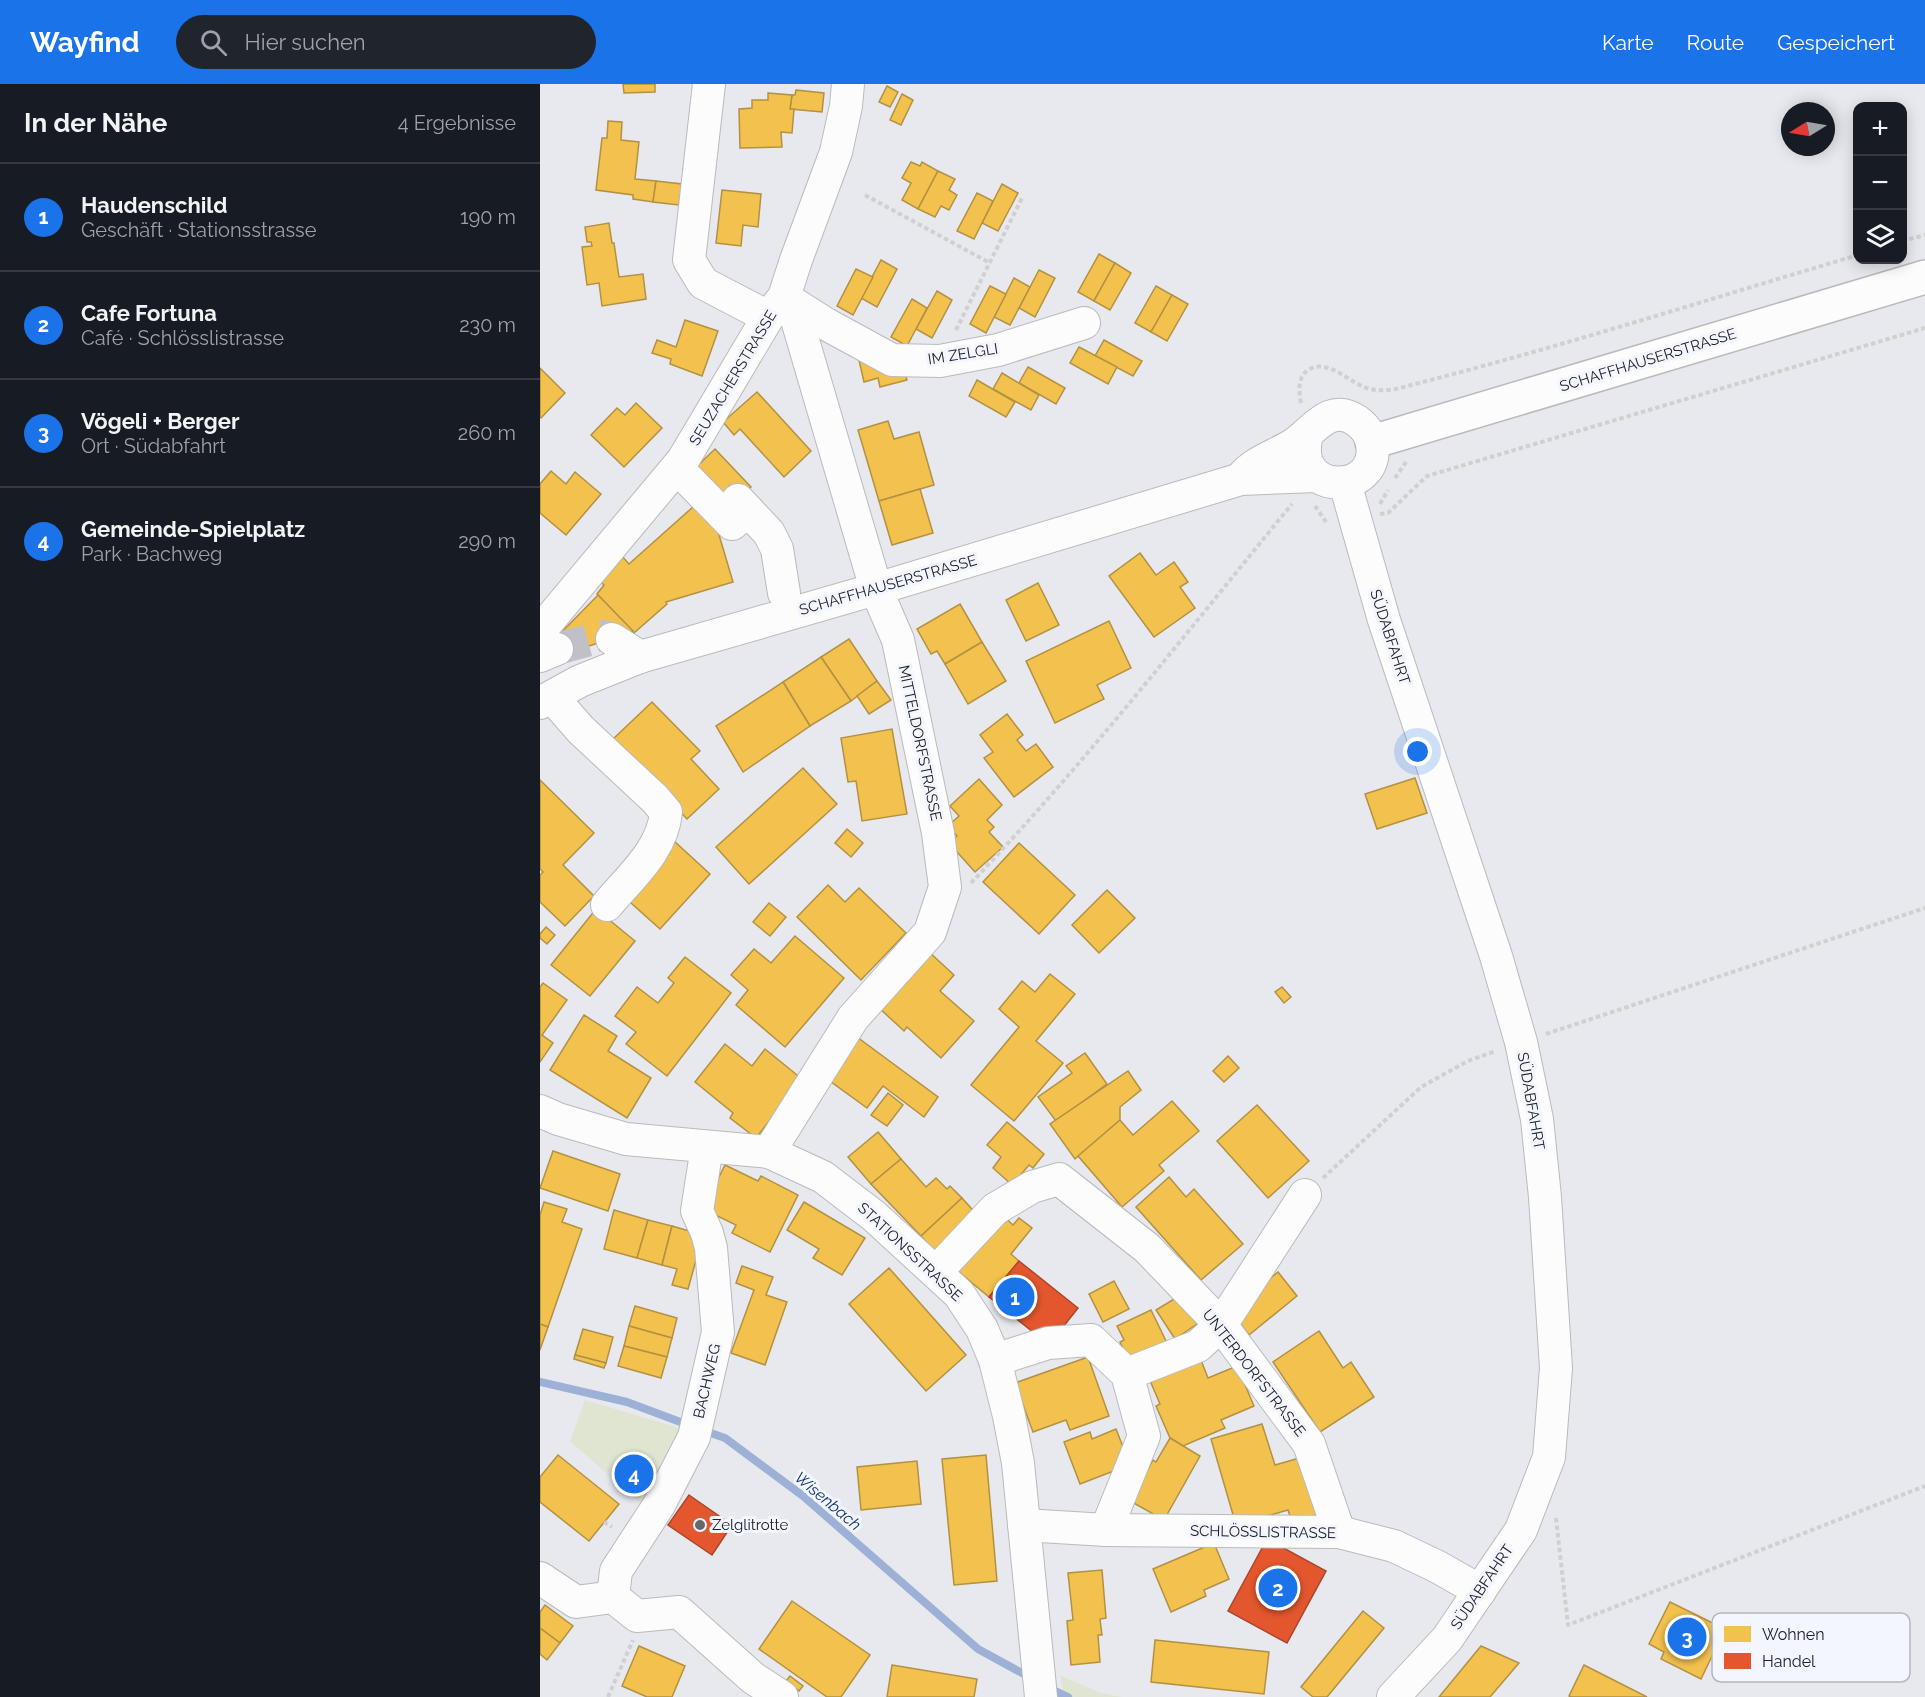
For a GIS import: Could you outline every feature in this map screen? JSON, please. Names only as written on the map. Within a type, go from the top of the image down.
[{"type":"main road","name":"SCHAFFHAUSERSTRASSE","points":[[1372,442],[1925,277]]},
{"type":"street","name":"IM ZELGLI","points":[[709,84],[689,260],[703,283],[826,324],[892,360],[940,361],[998,350],[1084,323]]},
{"type":"street","name":"SEUZACHERSTRASSE","points":[[546,646],[676,468],[776,307],[836,152],[846,106],[848,84]]},
{"type":"street","name":"MITTELDORFSTRASSE","points":[[769,1152],[853,1018],[930,932],[945,887],[938,834],[898,640],[876,590],[797,320],[776,307]]},
{"type":"street","points":[[1333,416],[1353,418],[1368,432],[1372,442],[1370,464],[1364,472],[1355,479],[1320,485],[1304,453],[1311,430],[1323,419],[1333,416]]},
{"type":"street","name":"SCHAFFHAUSERSTRASSE","points":[[1240,479],[1250,468],[1311,430]]},
{"type":"street","points":[[676,468],[732,524],[748,511],[769,533],[777,549],[784,594]]},
{"type":"street","name":"SCHAFFHAUSERSTRASSE","points":[[546,700],[580,681],[640,657],[876,590],[1240,479],[1320,485]]},
{"type":"street","name":"SÜDABFAHRT","points":[[1320,485],[1355,520],[1384,620],[1496,956],[1521,1042],[1536,1119],[1545,1197],[1556,1368],[1549,1457],[1521,1530],[1447,1639],[1393,1697]]},
{"type":"street","points":[[612,639],[640,657]]},
{"type":"street","points":[[546,700],[655,798],[666,812],[662,834],[655,847],[607,905]]},
{"type":"street","name":"STATIONSSTRASSE","points":[[540,1111],[558,1119],[626,1139],[769,1152],[823,1177],[874,1216],[959,1294],[982,1329],[995,1360],[1009,1416],[1018,1463],[1041,1697]]},
{"type":"street","name":"BACHWEG","points":[[625,1606],[616,1571],[659,1505],[697,1426],[718,1332],[711,1248],[697,1211],[707,1147]]},
{"type":"street","name":"UNTERDORFSTRASSE","points":[[936,1272],[995,1209],[1032,1187],[1059,1179],[1147,1248],[1221,1325],[1308,1444],[1339,1532]]},
{"type":"street","points":[[1127,1374],[1198,1346],[1221,1325],[1305,1195]]},
{"type":"street","points":[[995,1360],[1048,1343],[1091,1340],[1127,1374],[1143,1436],[1106,1530]]},
{"type":"street","name":"SCHLÖSSLISTRASSE","points":[[1024,1525],[1106,1530],[1339,1532],[1394,1546],[1480,1591]]},
{"type":"street","points":[[540,1578],[576,1602],[680,1612],[753,1678],[782,1697]]},
{"type":"path","points":[[865,195],[990,262]]},
{"type":"path","points":[[940,361],[1023,196]]},
{"type":"path","points":[[1907,240],[1925,235]]},
{"type":"path","points":[[1311,430],[1301,402],[1299,382],[1306,371],[1316,366],[1326,367],[1368,389],[1398,389],[1486,366],[1853,256]]},
{"type":"path","points":[[1355,520],[1388,513],[1427,476],[1925,328]]},
{"type":"path","points":[[945,887],[969,886],[1086,756],[1320,485]]},
{"type":"path","points":[[1305,1195],[1421,1087],[1468,1060],[1925,908]]},
{"type":"path","points":[[1556,1513],[1568,1625],[1925,1486]]},
{"type":"path","points":[[608,1697],[632,1641],[625,1606]]},
{"type":"green space","points":[[585,1400],[679,1428],[646,1508],[570,1441]]},
{"type":"green space","points":[[1060,1675],[1100,1693],[1122,1697],[1064,1697]]},
{"type":"building: Wohnen","points":[[623,84],[655,84],[655,92],[624,93]]},
{"type":"building: Wohnen","points":[[887,86],[898,92],[890,107],[879,102]]},
{"type":"building: Wohnen","points":[[796,90],[824,93],[822,112],[790,109],[792,95],[795,95]]},
{"type":"building: Wohnen","points":[[768,93],[792,95],[790,109],[794,109],[792,133],[781,132],[782,147],[740,148],[739,109],[752,108],[752,100],[768,100]]},
{"type":"building: Wohnen","points":[[902,94],[913,100],[901,125],[890,120]]},
{"type":"building: Wohnen","points":[[608,121],[622,122],[621,140],[639,142],[635,179],[656,181],[653,202],[633,199],[633,195],[596,190],[602,138],[607,138]]},
{"type":"building: Wohnen","points":[[911,162],[920,166],[922,162],[938,171],[918,209],[902,200],[911,183],[902,178]]},
{"type":"building: Wohnen","points":[[938,171],[955,179],[949,190],[957,195],[949,210],[941,206],[935,217],[918,209]]},
{"type":"building: Wohnen","points":[[656,181],[682,184],[679,205],[653,202]]},
{"type":"building: Wohnen","points":[[1002,184],[1018,193],[998,231],[982,223]]},
{"type":"building: Wohnen","points":[[722,190],[761,194],[758,227],[743,225],[741,246],[716,243]]},
{"type":"building: Wohnen","points":[[977,193],[993,201],[974,239],[957,231]]},
{"type":"building: Wohnen","points":[[609,223],[619,277],[643,274],[646,299],[602,306],[599,283],[587,285],[582,247],[592,246],[591,242],[587,242],[585,227]]},
{"type":"building: Wohnen","points":[[1099,254],[1115,263],[1094,301],[1078,292]]},
{"type":"building: Wohnen","points":[[881,260],[897,269],[877,307],[861,298]]},
{"type":"building: Wohnen","points":[[1115,263],[1131,273],[1110,310],[1094,301]]},
{"type":"building: Wohnen","points":[[856,269],[873,277],[853,315],[837,306]]},
{"type":"building: Wohnen","points":[[1039,270],[1055,278],[1035,317],[1019,308]]},
{"type":"building: Wohnen","points":[[1014,278],[1030,287],[1010,325],[994,317]]},
{"type":"building: Wohnen","points":[[990,286],[1006,294],[986,333],[970,324]]},
{"type":"building: Wohnen","points":[[1156,286],[1172,295],[1151,332],[1135,323]]},
{"type":"building: Wohnen","points":[[937,291],[952,300],[932,338],[916,329]]},
{"type":"building: Wohnen","points":[[1172,295],[1188,304],[1167,341],[1151,332]]},
{"type":"building: Wohnen","points":[[912,299],[927,308],[907,346],[891,337]]},
{"type":"building: Wohnen","points":[[685,320],[718,331],[702,376],[670,364],[671,359],[652,353],[657,340],[676,347]]},
{"type":"building: Wohnen","points":[[1104,340],[1142,361],[1133,376],[1095,356]]},
{"type":"building: Wohnen","points":[[1079,347],[1117,367],[1108,384],[1070,363]]},
{"type":"building: Wohnen","points":[[877,355],[902,364],[907,380],[880,387],[878,378],[864,382],[859,360]]},
{"type":"building: Wohnen","points":[[1028,367],[1065,388],[1056,404],[1019,383]]},
{"type":"building: Wohnen","points":[[540,368],[565,393],[541,418],[540,417]]},
{"type":"building: Wohnen","points":[[1002,373],[1039,395],[1031,410],[993,389]]},
{"type":"building: Wohnen","points":[[977,380],[1015,402],[1006,417],[969,396]]},
{"type":"building: Wohnen","points":[[757,392],[811,451],[784,477],[740,429],[734,435],[723,422]]},
{"type":"building: Wohnen","points":[[636,403],[662,428],[624,467],[591,435],[617,408],[625,415]]},
{"type":"building: Wohnen","points":[[888,421],[894,439],[919,432],[934,485],[879,501],[858,430]]},
{"type":"building: Wohnen","points":[[715,449],[751,487],[728,509],[692,471]]},
{"type":"building: Wohnen","points":[[551,471],[566,484],[575,472],[601,494],[566,535],[540,513],[540,484]]},
{"type":"building: Wohnen","points":[[920,489],[933,533],[892,545],[879,501]]},
{"type":"building: Wohnen","points":[[694,506],[717,528],[733,582],[666,602],[667,604],[634,633],[597,594],[604,585],[598,580],[621,555],[629,564]]},
{"type":"building: Wohnen","points":[[1140,553],[1156,575],[1174,562],[1188,582],[1180,587],[1195,608],[1154,637],[1109,576]]},
{"type":"building: Wohnen","points":[[1038,583],[1059,625],[1026,641],[1006,600]]},
{"type":"building: Wohnen","points":[[598,595],[633,631],[560,656],[555,639]]},
{"type":"building: Wohnen","points":[[960,604],[982,642],[945,664],[937,651],[931,654],[917,629]]},
{"type":"building: Wohnen","points":[[1109,621],[1131,668],[1097,685],[1104,699],[1055,723],[1026,661]]},
{"type":"building: Wohnen","points":[[849,639],[877,681],[851,701],[821,657]]},
{"type":"building: Wohnen","points":[[982,642],[1006,681],[968,704],[945,664]]},
{"type":"building: Wohnen","points":[[821,657],[851,701],[810,726],[783,682]]},
{"type":"building: Wohnen","points":[[877,681],[891,700],[869,714],[857,696]]},
{"type":"building: Wohnen","points":[[783,682],[810,726],[743,772],[716,726]]},
{"type":"building: Wohnen","points":[[652,702],[700,751],[691,759],[719,789],[687,819],[612,740]]},
{"type":"building: Wohnen","points":[[1007,714],[1023,735],[1017,740],[1026,751],[1036,744],[1053,767],[1014,797],[984,758],[993,752],[980,735]]},
{"type":"building: Wohnen","points":[[892,729],[907,814],[862,821],[856,781],[848,782],[841,738]]},
{"type":"building: Wohnen","points":[[803,768],[837,804],[749,884],[716,847]]},
{"type":"building: Wohnen","points":[[1415,778],[1427,813],[1377,829],[1365,794]]},
{"type":"building: Wohnen","points":[[979,779],[1002,805],[987,820],[994,827],[989,832],[1003,847],[975,872],[949,843],[957,836],[948,826],[959,816],[950,806]]},
{"type":"building: Wohnen","points":[[540,780],[594,833],[563,865],[594,896],[565,926],[540,902],[540,875],[543,872],[540,869]]},
{"type":"building: Wohnen","points":[[847,829],[863,843],[851,857],[835,843]]},
{"type":"building: Wohnen","points":[[673,840],[710,874],[660,929],[622,895]]},
{"type":"building: Wohnen","points":[[1019,843],[1075,895],[1039,934],[983,882]]},
{"type":"building: Wohnen","points":[[828,885],[845,902],[859,888],[906,933],[861,980],[797,917]]},
{"type":"building: Wohnen","points":[[1107,890],[1135,918],[1099,953],[1072,925]]},
{"type":"building: Wohnen","points":[[769,903],[786,917],[770,936],[753,922]]},
{"type":"building: Wohnen","points":[[596,909],[635,941],[590,996],[551,965]]},
{"type":"building: Wohnen","points":[[546,927],[555,935],[547,944],[540,938],[540,934]]},
{"type":"building: Wohnen","points":[[795,936],[844,978],[785,1047],[736,1005],[748,990],[731,975],[754,949],[771,963]]},
{"type":"building: Wohnen","points":[[927,950],[954,975],[940,991],[974,1021],[941,1058],[907,1027],[904,1031],[877,1006]]},
{"type":"building: Wohnen","points":[[685,957],[731,993],[667,1076],[626,1044],[636,1032],[615,1016],[637,987],[658,1003],[674,983],[668,978]]},
{"type":"building: Wohnen","points":[[1050,974],[1075,994],[1036,1041],[1063,1063],[1014,1121],[971,1085],[1019,1027],[999,1009],[1022,981],[1035,992]]},
{"type":"building: Wohnen","points":[[543,983],[567,1000],[542,1035],[553,1043],[540,1062],[540,987]]},
{"type":"building: Wohnen","points":[[1282,987],[1291,997],[1284,1003],[1275,992]]},
{"type":"building: Wohnen","points":[[584,1015],[617,1036],[608,1051],[651,1078],[627,1118],[550,1070]]},
{"type":"building: Wohnen","points":[[853,1034],[938,1097],[924,1117],[883,1086],[867,1108],[823,1076]]},
{"type":"building: Wohnen","points":[[725,1044],[752,1066],[765,1049],[802,1079],[756,1138],[730,1118],[733,1113],[695,1082]]},
{"type":"building: Wohnen","points":[[1085,1053],[1107,1084],[1056,1121],[1038,1097],[1072,1073],[1066,1066]]},
{"type":"building: Wohnen","points":[[1228,1056],[1239,1068],[1224,1082],[1213,1071]]},
{"type":"building: Wohnen","points":[[1128,1071],[1141,1090],[1120,1107],[1120,1120],[1075,1159],[1050,1124]]},
{"type":"building: Wohnen","points":[[888,1093],[903,1105],[887,1126],[871,1115]]},
{"type":"building: Wohnen","points":[[1172,1101],[1199,1131],[1159,1165],[1164,1171],[1122,1207],[1078,1156],[1120,1120],[1133,1135]]},
{"type":"building: Wohnen","points":[[1257,1105],[1309,1161],[1268,1198],[1217,1141]]},
{"type":"building: Wohnen","points":[[1007,1122],[1044,1154],[1033,1168],[1029,1165],[1012,1185],[993,1168],[1001,1157],[987,1145]]},
{"type":"building: Wohnen","points":[[878,1132],[901,1159],[871,1184],[848,1157]]},
{"type":"building: Wohnen","points":[[553,1151],[620,1174],[608,1211],[540,1188]]},
{"type":"building: Wohnen","points":[[901,1159],[926,1187],[936,1178],[947,1189],[950,1186],[962,1198],[921,1236],[871,1184]]},
{"type":"building: Wohnen","points":[[725,1165],[758,1181],[761,1176],[798,1195],[770,1252],[732,1233],[736,1225],[703,1209]]},
{"type":"building: Wohnen","points":[[1169,1177],[1186,1197],[1194,1189],[1243,1244],[1201,1280],[1136,1207]]},
{"type":"building: Wohnen","points":[[962,1198],[979,1217],[937,1255],[921,1236]]},
{"type":"building: Wohnen","points":[[544,1202],[567,1209],[562,1222],[582,1229],[548,1327],[540,1324],[540,1215]]},
{"type":"building: Wohnen","points":[[804,1202],[865,1238],[842,1275],[813,1258],[819,1249],[787,1230]]},
{"type":"building: Wohnen","points":[[614,1210],[648,1220],[637,1258],[604,1249]]},
{"type":"building: Wohnen","points":[[1000,1213],[1013,1225],[1019,1218],[1032,1228],[1011,1254],[1019,1261],[989,1297],[954,1268]]},
{"type":"building: Wohnen","points":[[648,1220],[672,1226],[662,1265],[637,1258]]},
{"type":"building: Wohnen","points":[[672,1226],[703,1235],[688,1289],[672,1285],[677,1269],[662,1265]]},
{"type":"building: Wohnen","points":[[742,1266],[773,1277],[766,1295],[787,1302],[765,1365],[731,1353],[754,1290],[736,1283]]},
{"type":"building: Wohnen","points":[[889,1268],[966,1355],[926,1391],[849,1304]]},
{"type":"building: Wohnen","points":[[1278,1272],[1297,1296],[1249,1335],[1233,1315],[1241,1302]]},
{"type":"building: Wohnen","points":[[1114,1281],[1129,1309],[1103,1322],[1089,1294]]},
{"type":"building: Wohnen","points":[[1179,1296],[1197,1324],[1175,1339],[1156,1310]]},
{"type":"building: Wohnen","points":[[635,1306],[677,1318],[672,1338],[629,1326]]},
{"type":"building: Wohnen","points":[[1151,1310],[1167,1343],[1129,1362],[1120,1342],[1124,1340],[1117,1326]]},
{"type":"building: Wohnen","points":[[540,1324],[548,1327],[540,1350]]},
{"type":"building: Wohnen","points":[[629,1326],[672,1338],[667,1357],[624,1346]]},
{"type":"building: Wohnen","points":[[583,1329],[613,1337],[606,1363],[575,1355]]},
{"type":"building: Wohnen","points":[[1319,1331],[1343,1368],[1351,1362],[1374,1397],[1320,1432],[1273,1362]]},
{"type":"building: Wohnen","points":[[624,1346],[667,1357],[661,1378],[618,1366]]},
{"type":"building: Wohnen","points":[[575,1355],[606,1363],[604,1368],[574,1359]]},
{"type":"building: Wohnen","points":[[1199,1355],[1208,1378],[1237,1366],[1254,1406],[1221,1420],[1225,1428],[1183,1446],[1170,1438],[1156,1406],[1160,1404],[1148,1376]]},
{"type":"building: Wohnen","points":[[1088,1357],[1109,1416],[1070,1430],[1066,1420],[1033,1432],[1015,1383]]},
{"type":"building: Wohnen","points":[[1262,1424],[1275,1465],[1303,1457],[1320,1514],[1292,1522],[1288,1510],[1236,1525],[1211,1439]]},
{"type":"building: Wohnen","points":[[1116,1429],[1125,1452],[1119,1455],[1124,1467],[1080,1484],[1064,1442],[1090,1432],[1092,1439]]},
{"type":"building: Wohnen","points":[[1170,1438],[1200,1456],[1164,1520],[1130,1501],[1153,1460],[1156,1462]]},
{"type":"building: Wohnen","points":[[558,1455],[619,1504],[589,1541],[540,1502],[540,1477]]},
{"type":"building: Wohnen","points":[[986,1455],[997,1581],[954,1585],[942,1459]]},
{"type":"building: Wohnen","points":[[917,1461],[921,1504],[861,1510],[857,1467]]},
{"type":"building: Wohnen","points":[[1214,1543],[1229,1579],[1204,1590],[1206,1596],[1171,1612],[1153,1569]]},
{"type":"building: Wohnen","points":[[1102,1570],[1106,1618],[1100,1619],[1102,1635],[1098,1635],[1100,1662],[1071,1665],[1067,1621],[1073,1620],[1068,1573]]},
{"type":"building: Wohnen","points":[[792,1601],[870,1655],[841,1697],[827,1697],[759,1649]]},
{"type":"building: Wohnen","points":[[1670,1602],[1712,1623],[1712,1656],[1701,1679],[1661,1659],[1664,1652],[1649,1644]]},
{"type":"building: Wohnen","points":[[545,1605],[573,1626],[560,1643],[540,1628],[540,1612]]},
{"type":"building: Wohnen","points":[[1363,1611],[1384,1628],[1327,1697],[1313,1697],[1301,1687]]},
{"type":"building: Wohnen","points":[[540,1628],[560,1643],[547,1660],[540,1654]]},
{"type":"building: Wohnen","points":[[1155,1640],[1269,1652],[1264,1694],[1151,1682]]},
{"type":"building: Wohnen","points":[[639,1646],[685,1666],[672,1697],[647,1697],[622,1686]]},
{"type":"building: Wohnen","points":[[1481,1646],[1519,1663],[1490,1697],[1439,1697]]},
{"type":"building: Wohnen","points":[[892,1665],[977,1679],[974,1697],[887,1697]]},
{"type":"building: Wohnen","points":[[1584,1665],[1647,1697],[1569,1696]]},
{"type":"building: Wohnen","points":[[790,1676],[803,1686],[799,1691],[786,1681]]},
{"type":"building: Handel","points":[[1019,1261],[1078,1308],[1059,1332],[1033,1332],[989,1297]]},
{"type":"building: Handel","name":"Zelglitrotte","points":[[689,1495],[732,1525],[712,1555],[668,1525]]},
{"type":"building: Handel","points":[[1267,1539],[1326,1571],[1287,1643],[1228,1611]]},
{"type":"waterway","name":"Wisenbach","points":[[540,1382],[627,1402],[691,1426]]},
{"type":"waterway","name":"Wisenbach","points":[[702,1430],[725,1438],[803,1496],[978,1649],[1031,1678]]},
{"type":"waterway","name":"Wisenbach","points":[[1049,1688],[1068,1697]]},
{"type":"tunnel","points":[[557,649],[604,636],[612,639]]},
{"type":"place","name":"Haudenschild","points":[[1015,1297]]},
{"type":"place","name":"Gemeinde-Spielplatz","points":[[634,1474]]},
{"type":"place","name":"Zelglitrotte","points":[[700,1525]]},
{"type":"place","name":"Cafe Fortuna","points":[[1278,1588]]},
{"type":"place","name":"Vögeli + Berger","points":[[1687,1637]]}]
